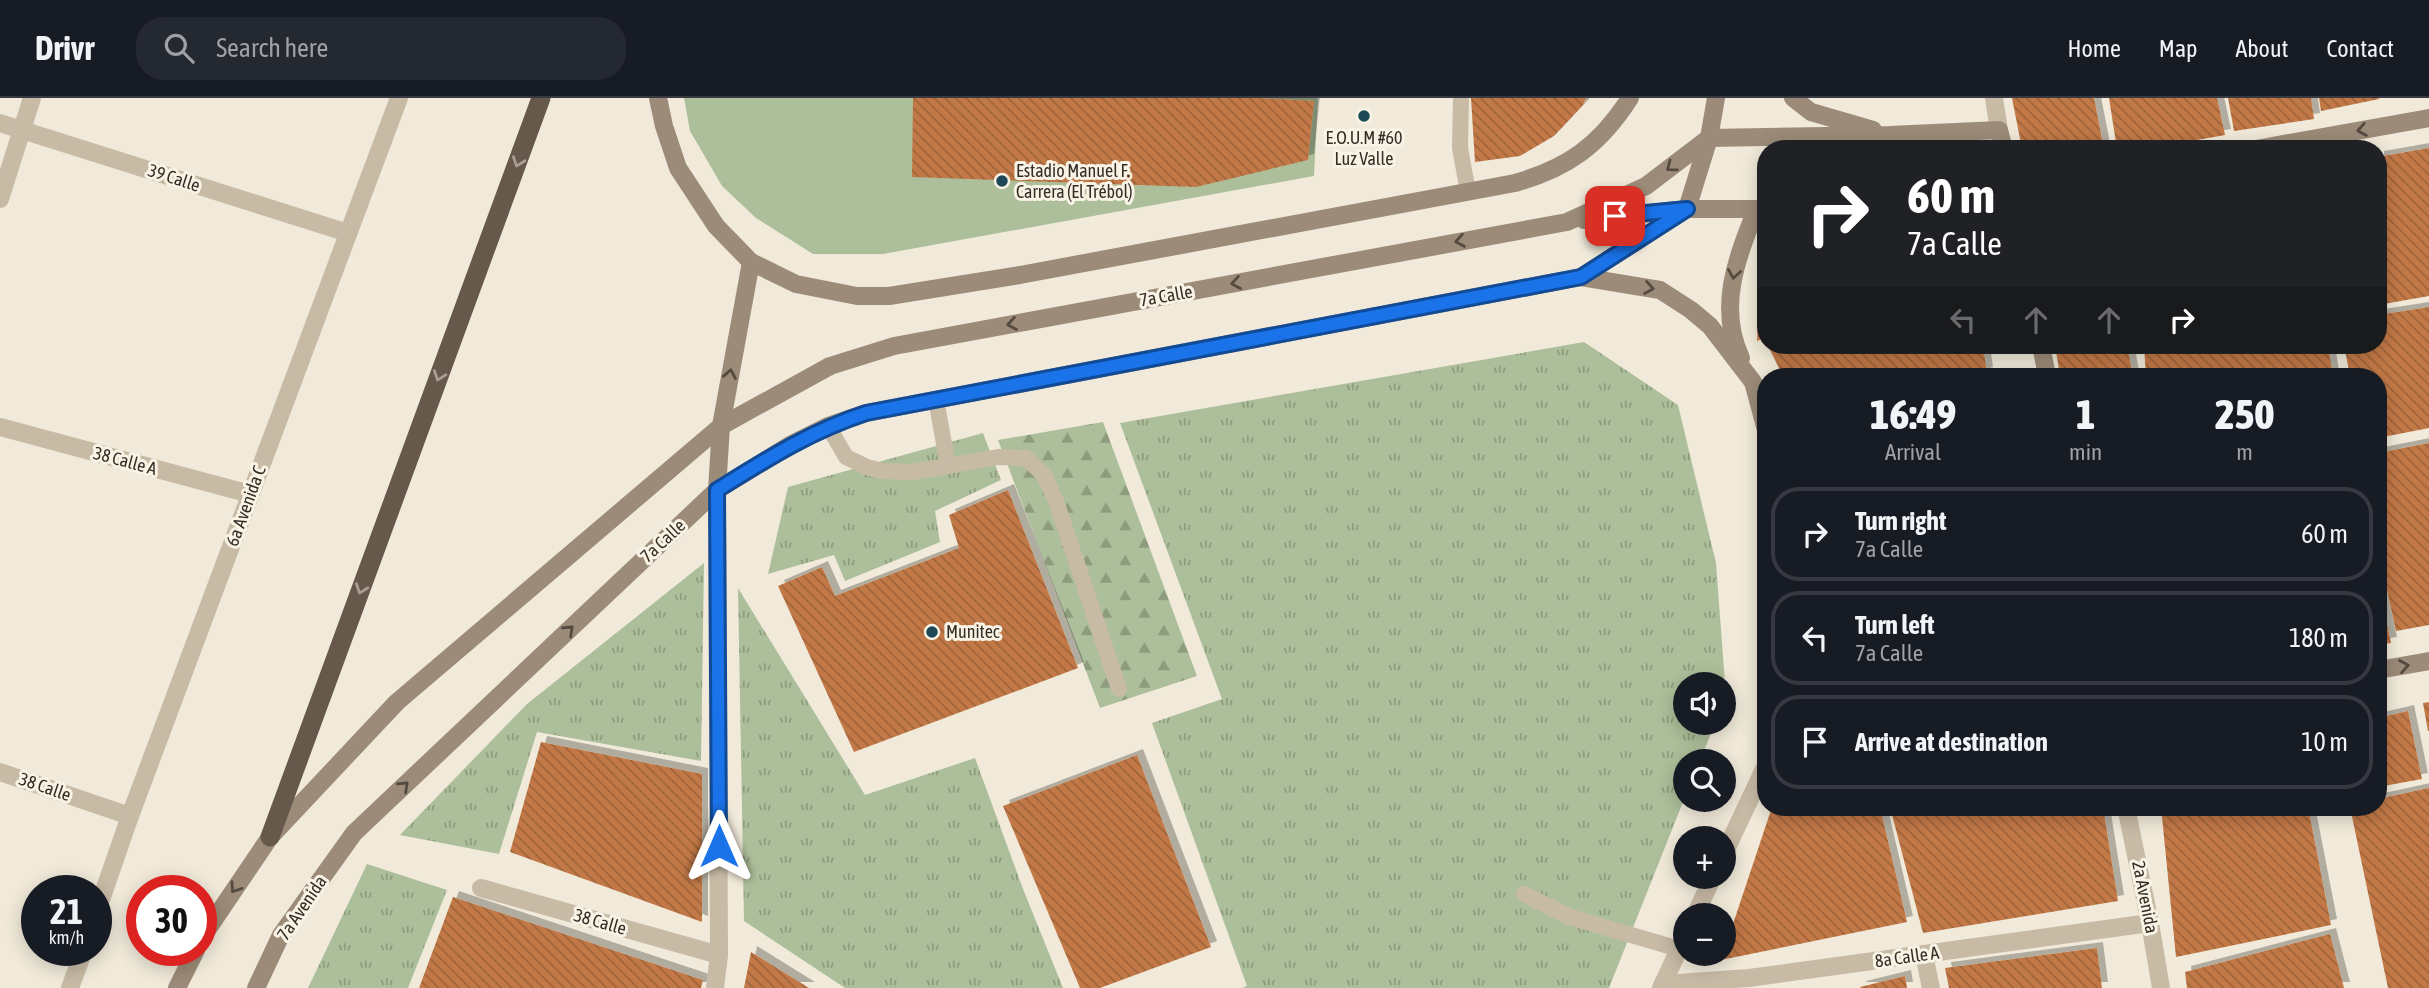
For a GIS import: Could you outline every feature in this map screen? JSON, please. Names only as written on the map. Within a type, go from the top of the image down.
[{"type":"highway","points":[[270,836],[541,98]]},
{"type":"main road","points":[[658,98],[678,168],[716,226],[751,262],[796,284],[857,296],[889,296],[1020,275],[1468,192],[1544,175],[1588,149],[1605,133],[1630,98]]},
{"type":"main road","points":[[1687,209],[1709,138],[1716,98]]},
{"type":"main road","points":[[1793,98],[1811,112],[1890,135]]},
{"type":"main road","points":[[2306,140],[2429,118]]},
{"type":"main road","points":[[1709,138],[2000,130],[2002,140]]},
{"type":"main road","name":"7a Calle","points":[[1567,222],[1646,186],[1709,138]]},
{"type":"main road","name":"7a Calle","points":[[270,836],[397,702],[721,426],[830,366],[894,346],[1567,222],[1687,209],[1757,209]]},
{"type":"main road","name":"7a Calle","points":[[354,833],[717,490],[792,444],[828,426],[866,413],[936,399],[1581,277],[1687,209]]},
{"type":"main road","points":[[1757,217],[1736,260],[1729,302],[1735,344],[1757,397]]},
{"type":"main road","points":[[717,490],[721,426],[751,262]]},
{"type":"main road","points":[[1581,277],[1660,290],[1710,326],[1753,382]]},
{"type":"main road","points":[[2387,668],[2429,661]]},
{"type":"main road","name":"7a Avenida","points":[[256,988],[281,935],[354,833]]},
{"type":"main road","points":[[217,915],[270,836]]},
{"type":"main road","points":[[177,988],[187,966]]},
{"type":"street","points":[[0,199],[32,98]]},
{"type":"street","name":"6a Avenida C","points":[[110,875],[398,98]]},
{"type":"street","points":[[1994,98],[2000,130]]},
{"type":"street","name":"39 Calle","points":[[0,123],[348,233]]},
{"type":"street","name":"38 Calle A","points":[[0,427],[250,494]]},
{"type":"street","points":[[715,988],[719,955],[717,490]]},
{"type":"street","name":"38 Calle","points":[[0,772],[130,816]]},
{"type":"street","points":[[1736,829],[1757,784]]},
{"type":"street","name":"2a Avenida","points":[[2128,816],[2161,988]]},
{"type":"street","name":"38 Calle","points":[[481,888],[719,955]]},
{"type":"street","name":"8a Calle A","points":[[1662,986],[1749,978],[2150,923]]},
{"type":"street","points":[[1924,955],[1931,988]]},
{"type":"street","points":[[1662,986],[1673,962]]},
{"type":"street","points":[[71,988],[79,966]]},
{"type":"lane","points":[[1461,98],[1460,148],[1468,192]]},
{"type":"lane","points":[[936,399],[948,466]]},
{"type":"lane","points":[[828,426],[846,457],[882,471],[912,472],[998,457],[1026,458],[1044,475],[1056,501],[1119,689]]},
{"type":"lane","points":[[1524,894],[1570,917],[1673,940]]},
{"type":"green space","name":"Estadio Manuel F. Carrera (El Trébol)","points":[[684,98],[1318,98],[1314,176],[883,254],[813,254],[756,218],[722,186],[690,131]]},
{"type":"green space","points":[[1584,342],[1678,405],[1716,563],[1724,672],[1673,672],[1673,735],[1710,735],[1705,749],[1673,749],[1673,812],[1679,812],[1609,988],[1242,988],[1247,986],[1152,723],[1222,699],[1120,423]]},
{"type":"green space","points":[[1103,422],[1197,676],[1100,708],[998,440]]},
{"type":"green space","points":[[983,433],[1001,480],[935,511],[940,542],[845,581],[834,555],[768,574],[788,487]]},
{"type":"green space","points":[[704,563],[701,761],[537,732],[499,854],[400,835],[527,704]]},
{"type":"green space","points":[[738,588],[865,795],[975,758],[1063,988],[845,988],[744,921]]},
{"type":"green space","points":[[367,864],[447,890],[408,988],[308,988]]},
{"type":"building","points":[[913,98],[1256,98],[1314,101],[1308,160],[1196,187],[912,177]]},
{"type":"building","points":[[1471,98],[1586,98],[1583,105],[1554,136],[1520,156],[1475,162]]},
{"type":"building","points":[[2012,98],[2094,98],[2102,140],[2020,140]]},
{"type":"building","points":[[2109,98],[2217,98],[2225,135],[2197,140],[2116,140]]},
{"type":"building","points":[[2228,98],[2311,98],[2314,119],[2234,131]]},
{"type":"building","points":[[2319,98],[2379,98],[2379,99],[2321,111]]},
{"type":"building","points":[[2429,148],[2429,296],[2387,303],[2387,155]]},
{"type":"building","points":[[2429,307],[2429,428],[2387,436],[2387,368],[2348,368],[2346,354],[2387,354],[2387,314]]},
{"type":"building","points":[[1772,354],[1984,354],[1986,368],[1779,368]]},
{"type":"building","points":[[2056,354],[2129,354],[2131,368],[2059,368]]},
{"type":"building","points":[[2145,354],[2329,354],[2332,368],[2145,368]]},
{"type":"building","points":[[2429,443],[2429,625],[2396,631],[2387,590],[2387,451]]},
{"type":"building","name":"Munitec","points":[[1008,490],[1078,668],[854,752],[778,586],[822,567],[835,596],[959,548],[949,515]]},
{"type":"building","points":[[2387,624],[2391,643],[2387,644]]},
{"type":"building","points":[[2429,702],[2429,731],[2428,731],[2423,703]]},
{"type":"building","points":[[2408,711],[2422,779],[2387,785],[2387,716]]},
{"type":"building","points":[[541,742],[702,774],[702,922],[510,852]]},
{"type":"building","points":[[1137,755],[1211,947],[1100,988],[1080,988],[1003,806]]},
{"type":"building","points":[[2429,788],[2429,988],[2388,988],[2352,816],[2387,816],[2387,797]]},
{"type":"building","points":[[1769,816],[1882,816],[1907,922],[1736,957],[1736,915]]},
{"type":"building","points":[[1892,816],[2104,816],[2118,901],[1923,933]]},
{"type":"building","points":[[2162,816],[2310,816],[2331,925],[2176,957]]},
{"type":"building","points":[[453,897],[703,980],[701,988],[419,988]]},
{"type":"building","points":[[2330,934],[2344,988],[2187,988],[2185,972]]},
{"type":"building","points":[[2097,948],[2102,988],[1949,988],[1945,968]]},
{"type":"building","points":[[751,952],[809,988],[744,988]]},
{"type":"building","points":[[1905,976],[1907,988],[1860,987]]},
{"type":"place","name":"E.O.U.M #60 Luz Valle","points":[[1364,116]]},
{"type":"place","name":"Estadio Manuel F. Carrera (El Trébol)","points":[[1002,181]]},
{"type":"place","name":"Munitec","points":[[932,632]]},
{"type":"route","points":[[719,846],[717,490],[792,444],[828,426],[866,413],[1581,277],[1687,209],[1615,216]]}]
